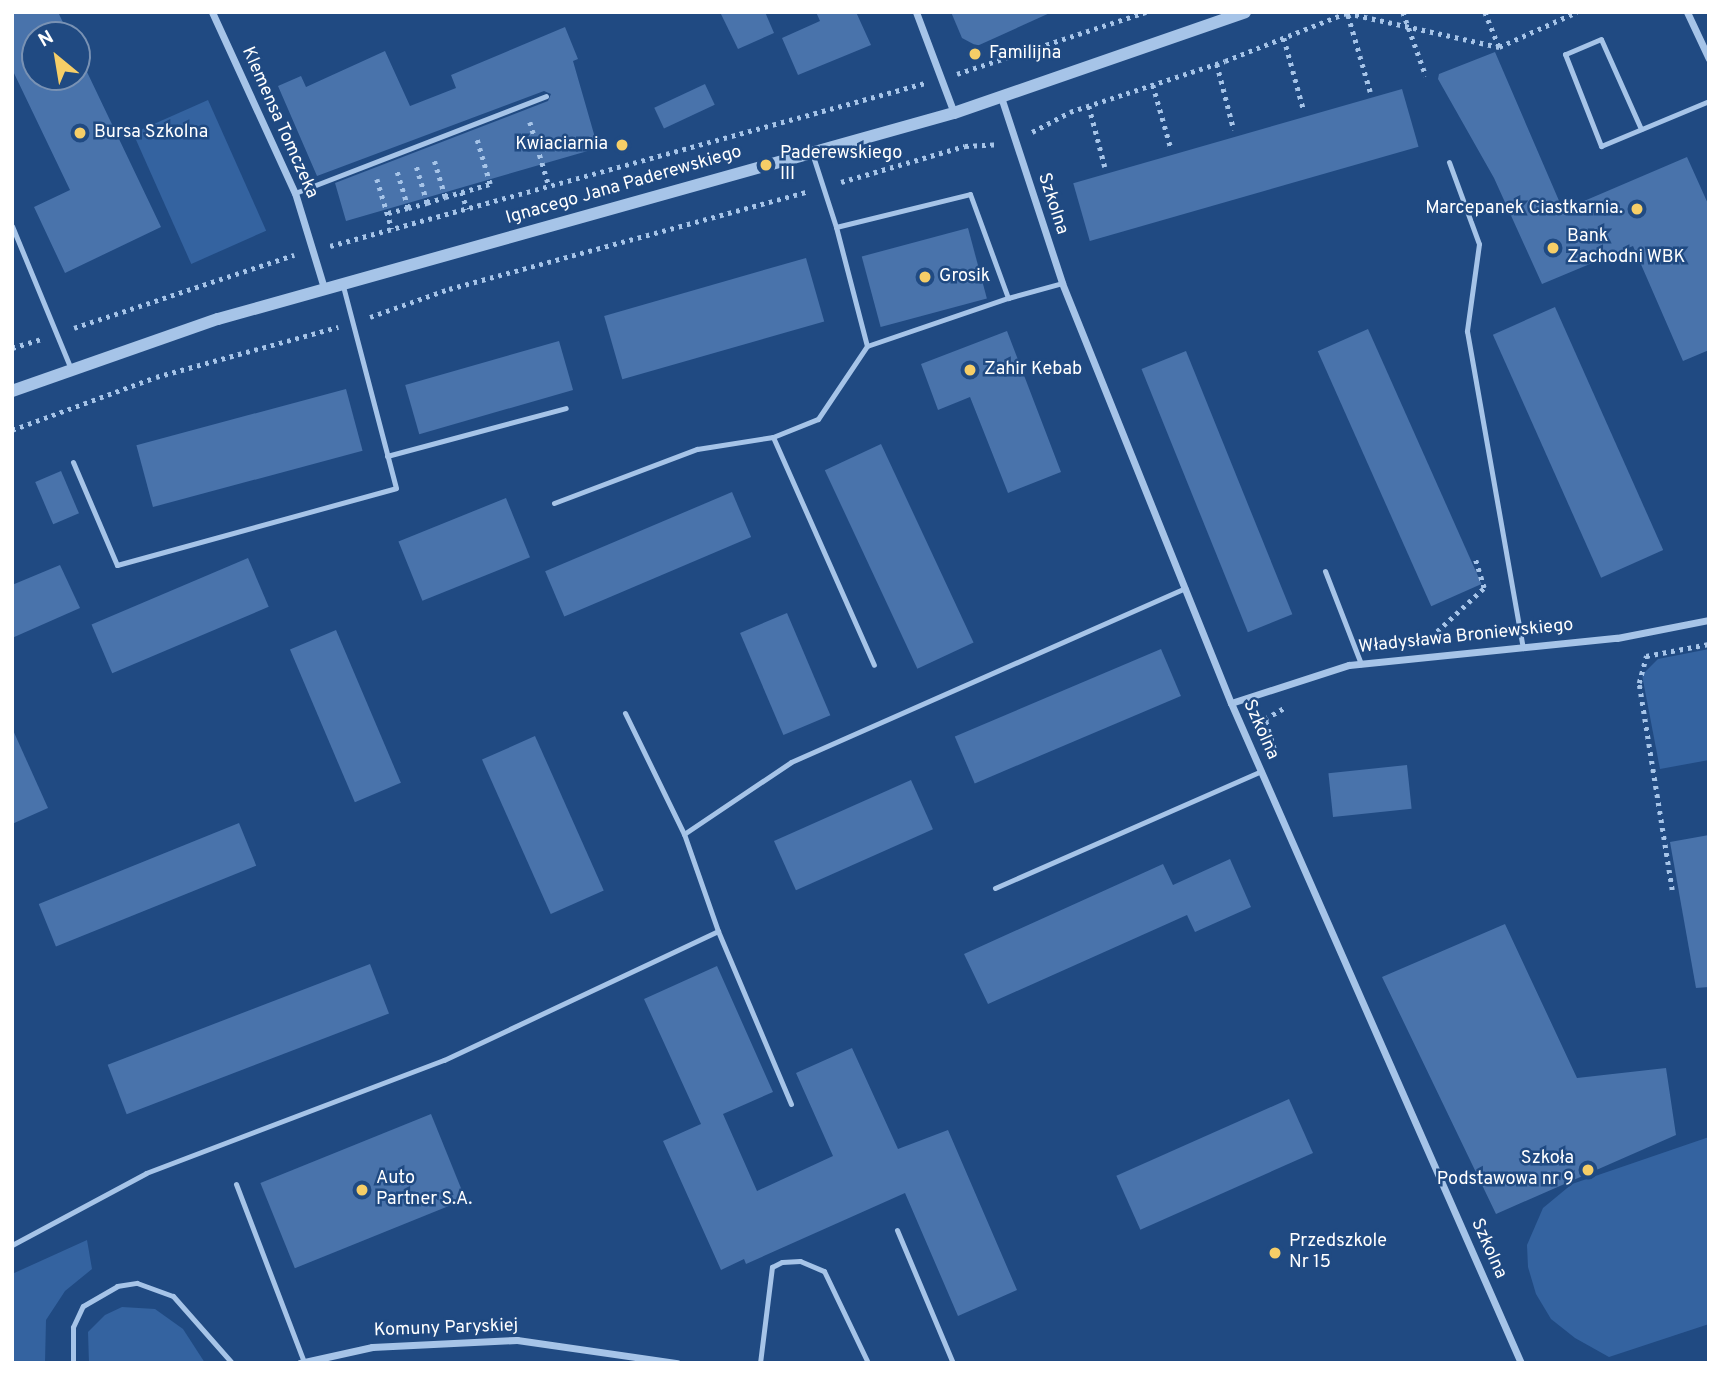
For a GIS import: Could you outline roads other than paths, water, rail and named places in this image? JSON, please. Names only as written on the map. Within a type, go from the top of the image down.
[{"type":"street","name":"Klemensa Tomczeka","points":[[212,12],[295,193],[324,288]]},
{"type":"street","points":[[916,12],[954,113]]},
{"type":"street","name":"Ignacego Jana Paderewskiego","points":[[12,391],[71,369],[324,288],[954,113],[1245,12]]},
{"type":"street","points":[[1687,12],[1709,59]]},
{"type":"street","name":"Szkolna","points":[[1001,97],[1062,284],[1231,703],[1521,1363]]},
{"type":"street","name":"Władysława Broniewskiego","points":[[1231,703],[1361,664],[1617,638],[1709,620]]},
{"type":"street","name":"Komuny Paryskiej","points":[[302,1362],[372,1347],[517,1340],[677,1363]]},
{"type":"lane","points":[[1640,129],[1601,39],[1565,54],[1601,146],[1709,101]]},
{"type":"lane","points":[[295,193],[546,96]]},
{"type":"lane","points":[[812,152],[836,227],[867,346]]},
{"type":"lane","points":[[1449,162],[1479,244],[1467,331],[1523,648]]},
{"type":"lane","points":[[836,227],[970,194],[1008,298]]},
{"type":"lane","points":[[12,226],[71,369]]},
{"type":"lane","points":[[73,462],[117,565],[396,488],[342,283]]},
{"type":"lane","points":[[554,503],[696,449],[773,437],[818,419],[867,346],[1008,298],[1062,284]]},
{"type":"lane","points":[[387,456],[566,408]]},
{"type":"lane","points":[[773,437],[874,664]]},
{"type":"lane","points":[[1325,571],[1361,664]]},
{"type":"lane","points":[[684,834],[791,762],[1185,588]]},
{"type":"lane","points":[[625,713],[684,834],[718,931],[791,1104]]},
{"type":"lane","points":[[995,888],[1261,771]]},
{"type":"lane","points":[[12,1245],[146,1173],[444,1060],[718,931]]},
{"type":"lane","points":[[236,1184],[302,1362]]},
{"type":"lane","points":[[897,1230],[953,1363]]},
{"type":"lane","points":[[760,1363],[772,1267],[800,1261],[824,1271],[868,1363]]},
{"type":"lane","points":[[74,1363],[73,1327],[83,1306],[117,1286],[137,1283],[173,1296],[232,1363]]},
{"type":"place","name":"Familijna","points":[[975,54]]},
{"type":"place","name":"Bursa Szkolna","points":[[80,133]]},
{"type":"place","name":"Kwiaciarnia","points":[[622,145]]},
{"type":"place","name":"Paderewskiego III","points":[[766,165]]},
{"type":"place","name":"Marcepanek Ciastkarnia.","points":[[1637,209]]},
{"type":"place","name":"Bank Zachodni WBK","points":[[1553,248]]},
{"type":"place","name":"Grosik","points":[[925,277]]},
{"type":"place","name":"Zahir Kebab","points":[[970,370]]},
{"type":"place","name":"Szkoła Podstawowa nr 9","points":[[1588,1170]]},
{"type":"place","name":"Auto Partner S.A.","points":[[362,1190]]},
{"type":"place","name":"Przedszkole Nr 15","points":[[1275,1253]]}]
